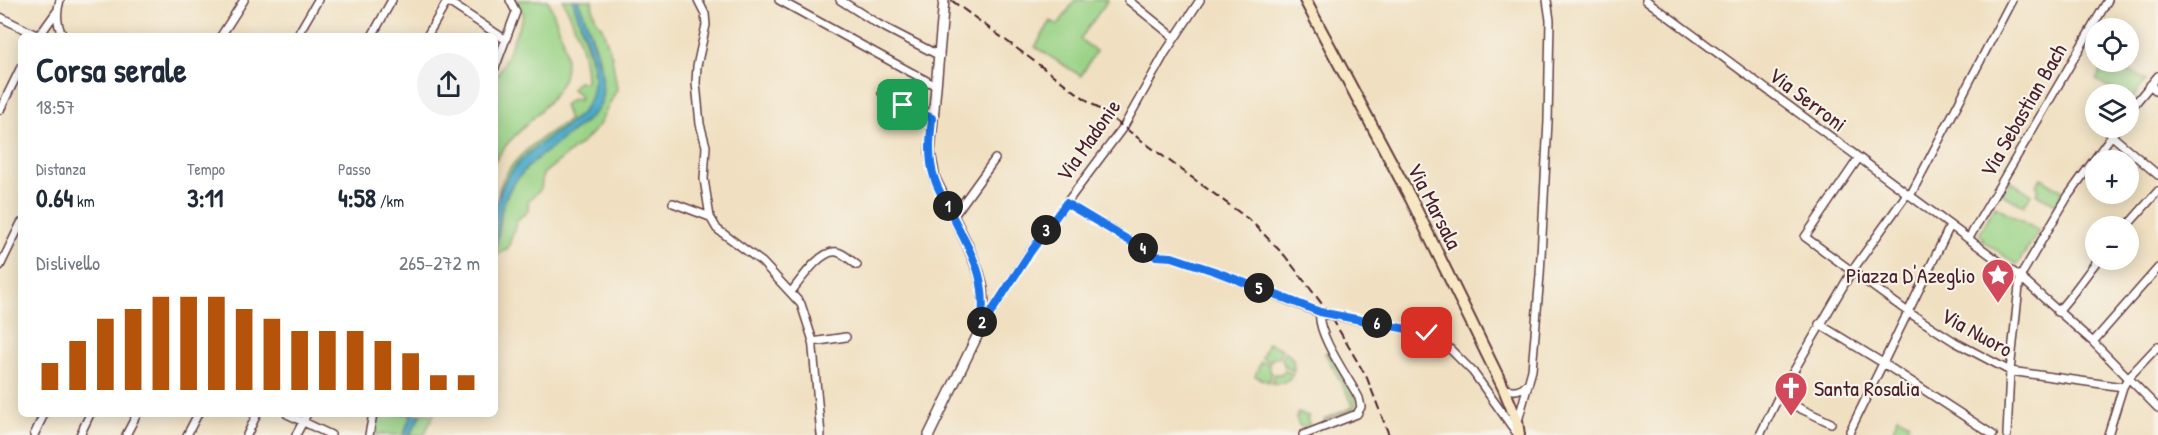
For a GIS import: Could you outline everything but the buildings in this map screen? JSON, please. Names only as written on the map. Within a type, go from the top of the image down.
[{"type":"main road","name":"Via Marsala","points":[[1305,0],[1411,199],[1504,389],[1517,432]]},
{"type":"street","points":[[60,0],[57,11],[58,28],[61,33]]},
{"type":"street","points":[[223,33],[244,0]]},
{"type":"street","points":[[299,33],[318,0]]},
{"type":"street","points":[[374,33],[392,0]]},
{"type":"street","points":[[498,60],[516,12],[510,0]]},
{"type":"street","points":[[698,0],[705,14],[706,25],[697,66],[696,83],[700,124],[706,146],[704,179],[710,217],[724,236],[762,262],[801,304],[808,321],[812,342],[821,435]]},
{"type":"street","points":[[779,0],[936,86]]},
{"type":"street","points":[[840,0],[878,24],[940,56]]},
{"type":"street","points":[[929,435],[981,328],[984,306],[983,289],[974,259],[935,179],[930,152],[944,0]]},
{"type":"street","points":[[1128,0],[1175,38]]},
{"type":"street","name":"Via Madonie","points":[[981,328],[1029,254],[1124,126],[1200,0]]},
{"type":"street","points":[[1517,432],[1530,381],[1546,189],[1550,55],[1547,0]]},
{"type":"street","name":"Via Serroni","points":[[1646,0],[1950,226]]},
{"type":"street","points":[[1760,435],[1778,398],[1851,272],[1908,195],[2012,0]]},
{"type":"street","name":"Via Sebastian Bach","points":[[1969,238],[2108,0]]},
{"type":"street","points":[[429,33],[447,1],[495,33]]},
{"type":"street","points":[[41,33],[57,11]]},
{"type":"street","points":[[0,17],[33,33]]},
{"type":"street","points":[[498,35],[506,40]]},
{"type":"street","points":[[0,110],[18,73]]},
{"type":"street","points":[[2139,98],[2158,75]]},
{"type":"street","points":[[2150,85],[2158,92]]},
{"type":"street","points":[[882,93],[932,118]]},
{"type":"street","points":[[2007,435],[2010,371],[2020,277],[2068,196],[2110,138]]},
{"type":"street","points":[[2115,138],[2158,175]]},
{"type":"street","points":[[953,217],[995,159]]},
{"type":"street","name":"Via Nuoro","points":[[1858,159],[1805,237],[1908,312],[1956,342],[2010,371],[2123,387]]},
{"type":"street","points":[[2136,216],[2158,191]]},
{"type":"street","points":[[673,203],[710,217]]},
{"type":"street","points":[[1066,203],[1155,256],[1172,257],[1217,272],[1320,312],[1427,333],[1448,347],[1473,372],[1517,432]]},
{"type":"street","points":[[1850,431],[1950,226],[2020,277],[2093,342],[2158,408]]},
{"type":"street","points":[[0,266],[18,229]]},
{"type":"street","points":[[791,292],[814,264],[833,252],[840,253],[857,265]]},
{"type":"street","points":[[2093,342],[2158,268]]},
{"type":"street","points":[[2057,312],[2076,291],[2089,270]]},
{"type":"street","points":[[1303,435],[1357,414],[1361,407],[1359,398],[1324,335],[1319,319],[1320,312]]},
{"type":"street","points":[[1820,324],[1993,435]]},
{"type":"street","points":[[812,342],[846,337]]},
{"type":"street","points":[[2108,435],[2128,378],[2158,346]]},
{"type":"street","points":[[1504,389],[1514,391],[1523,389],[1530,381]]},
{"type":"street","points":[[1778,398],[1831,423]]},
{"type":"street","points":[[34,435],[43,417]]},
{"type":"street","points":[[80,435],[89,417]]},
{"type":"street","points":[[126,435],[135,417]]},
{"type":"street","points":[[187,435],[196,417]]},
{"type":"street","points":[[247,435],[256,417]]},
{"type":"street","points":[[293,417],[331,435]]},
{"type":"street","points":[[296,435],[306,417]]},
{"type":"street","points":[[369,435],[372,417]]},
{"type":"green space","points":[[515,0],[548,0],[562,38],[566,68],[560,86],[554,94],[498,157],[498,73],[524,14]]},
{"type":"green space","points":[[563,0],[573,0],[592,63],[594,79],[591,99],[581,114],[527,154],[510,174],[498,197],[506,173],[515,162],[536,142],[569,120],[564,105],[572,99],[580,100],[578,94],[572,89],[578,81],[584,83],[586,81],[586,70],[576,29]]},
{"type":"green space","points":[[578,0],[592,0],[594,15],[602,27],[612,57],[617,89],[599,125],[584,141],[543,174],[541,189],[528,201],[528,211],[517,220],[508,248],[498,254],[501,211],[514,182],[536,158],[583,123],[598,106],[601,97],[601,72],[592,35]]},
{"type":"green space","points":[[1075,0],[1108,0],[1080,39],[1096,51],[1081,76],[1035,47],[1051,21],[1058,25]]},
{"type":"green space","points":[[2100,72],[2131,72],[2146,80],[2139,89],[2139,84],[2103,84],[2096,80]]},
{"type":"green space","points":[[2041,178],[2063,191],[2056,204],[2036,194],[2039,189],[2036,186]]},
{"type":"green space","points":[[2010,181],[2031,194],[2024,206],[2002,194]]},
{"type":"green space","points":[[1995,206],[2039,231],[2017,265],[1982,240],[1983,237],[1979,234]]},
{"type":"green space","points":[[1268,343],[1282,349],[1279,358],[1273,358],[1270,362],[1262,358]]},
{"type":"green space","points":[[1285,351],[1293,359],[1294,371],[1285,367],[1282,359]]},
{"type":"green space","points":[[1329,351],[1356,405],[1352,410],[1324,421],[1324,419],[1351,408],[1352,403],[1325,353]]},
{"type":"green space","points":[[1261,362],[1269,364],[1272,373],[1269,382],[1255,376]]},
{"type":"green space","points":[[1284,371],[1293,374],[1284,382],[1272,383],[1275,374],[1281,374]]},
{"type":"green space","points":[[1298,413],[1309,416],[1307,419],[1310,425],[1300,427],[1296,418]]},
{"type":"green space","points":[[378,417],[410,417],[404,435],[376,435]]},
{"type":"green space","points":[[419,417],[433,417],[424,435],[410,435]]},
{"type":"green space","points":[[1898,417],[1909,423],[1907,428],[1922,435],[1891,435]]},
{"type":"water","points":[[573,0],[578,0],[597,54],[602,84],[599,107],[580,126],[536,159],[516,180],[503,205],[498,236],[498,198],[508,176],[532,150],[578,116],[589,101],[594,69]]},
{"type":"water","points":[[410,417],[419,417],[410,435],[404,435]]},
{"type":"railway","points":[[951,0],[1251,221],[1285,256],[1329,313],[1367,378],[1389,435]]},
{"type":"place","name":"Piazza D'Azeglio","points":[[1998,304]]},
{"type":"place","name":"Santa Rosalia","points":[[1791,417]]},
{"type":"route","points":[[903,105],[932,118],[930,152],[932,167],[935,179],[979,273],[984,306],[981,328],[1029,254],[1066,203],[1155,256],[1172,257],[1217,272],[1320,312],[1427,333]]}]
